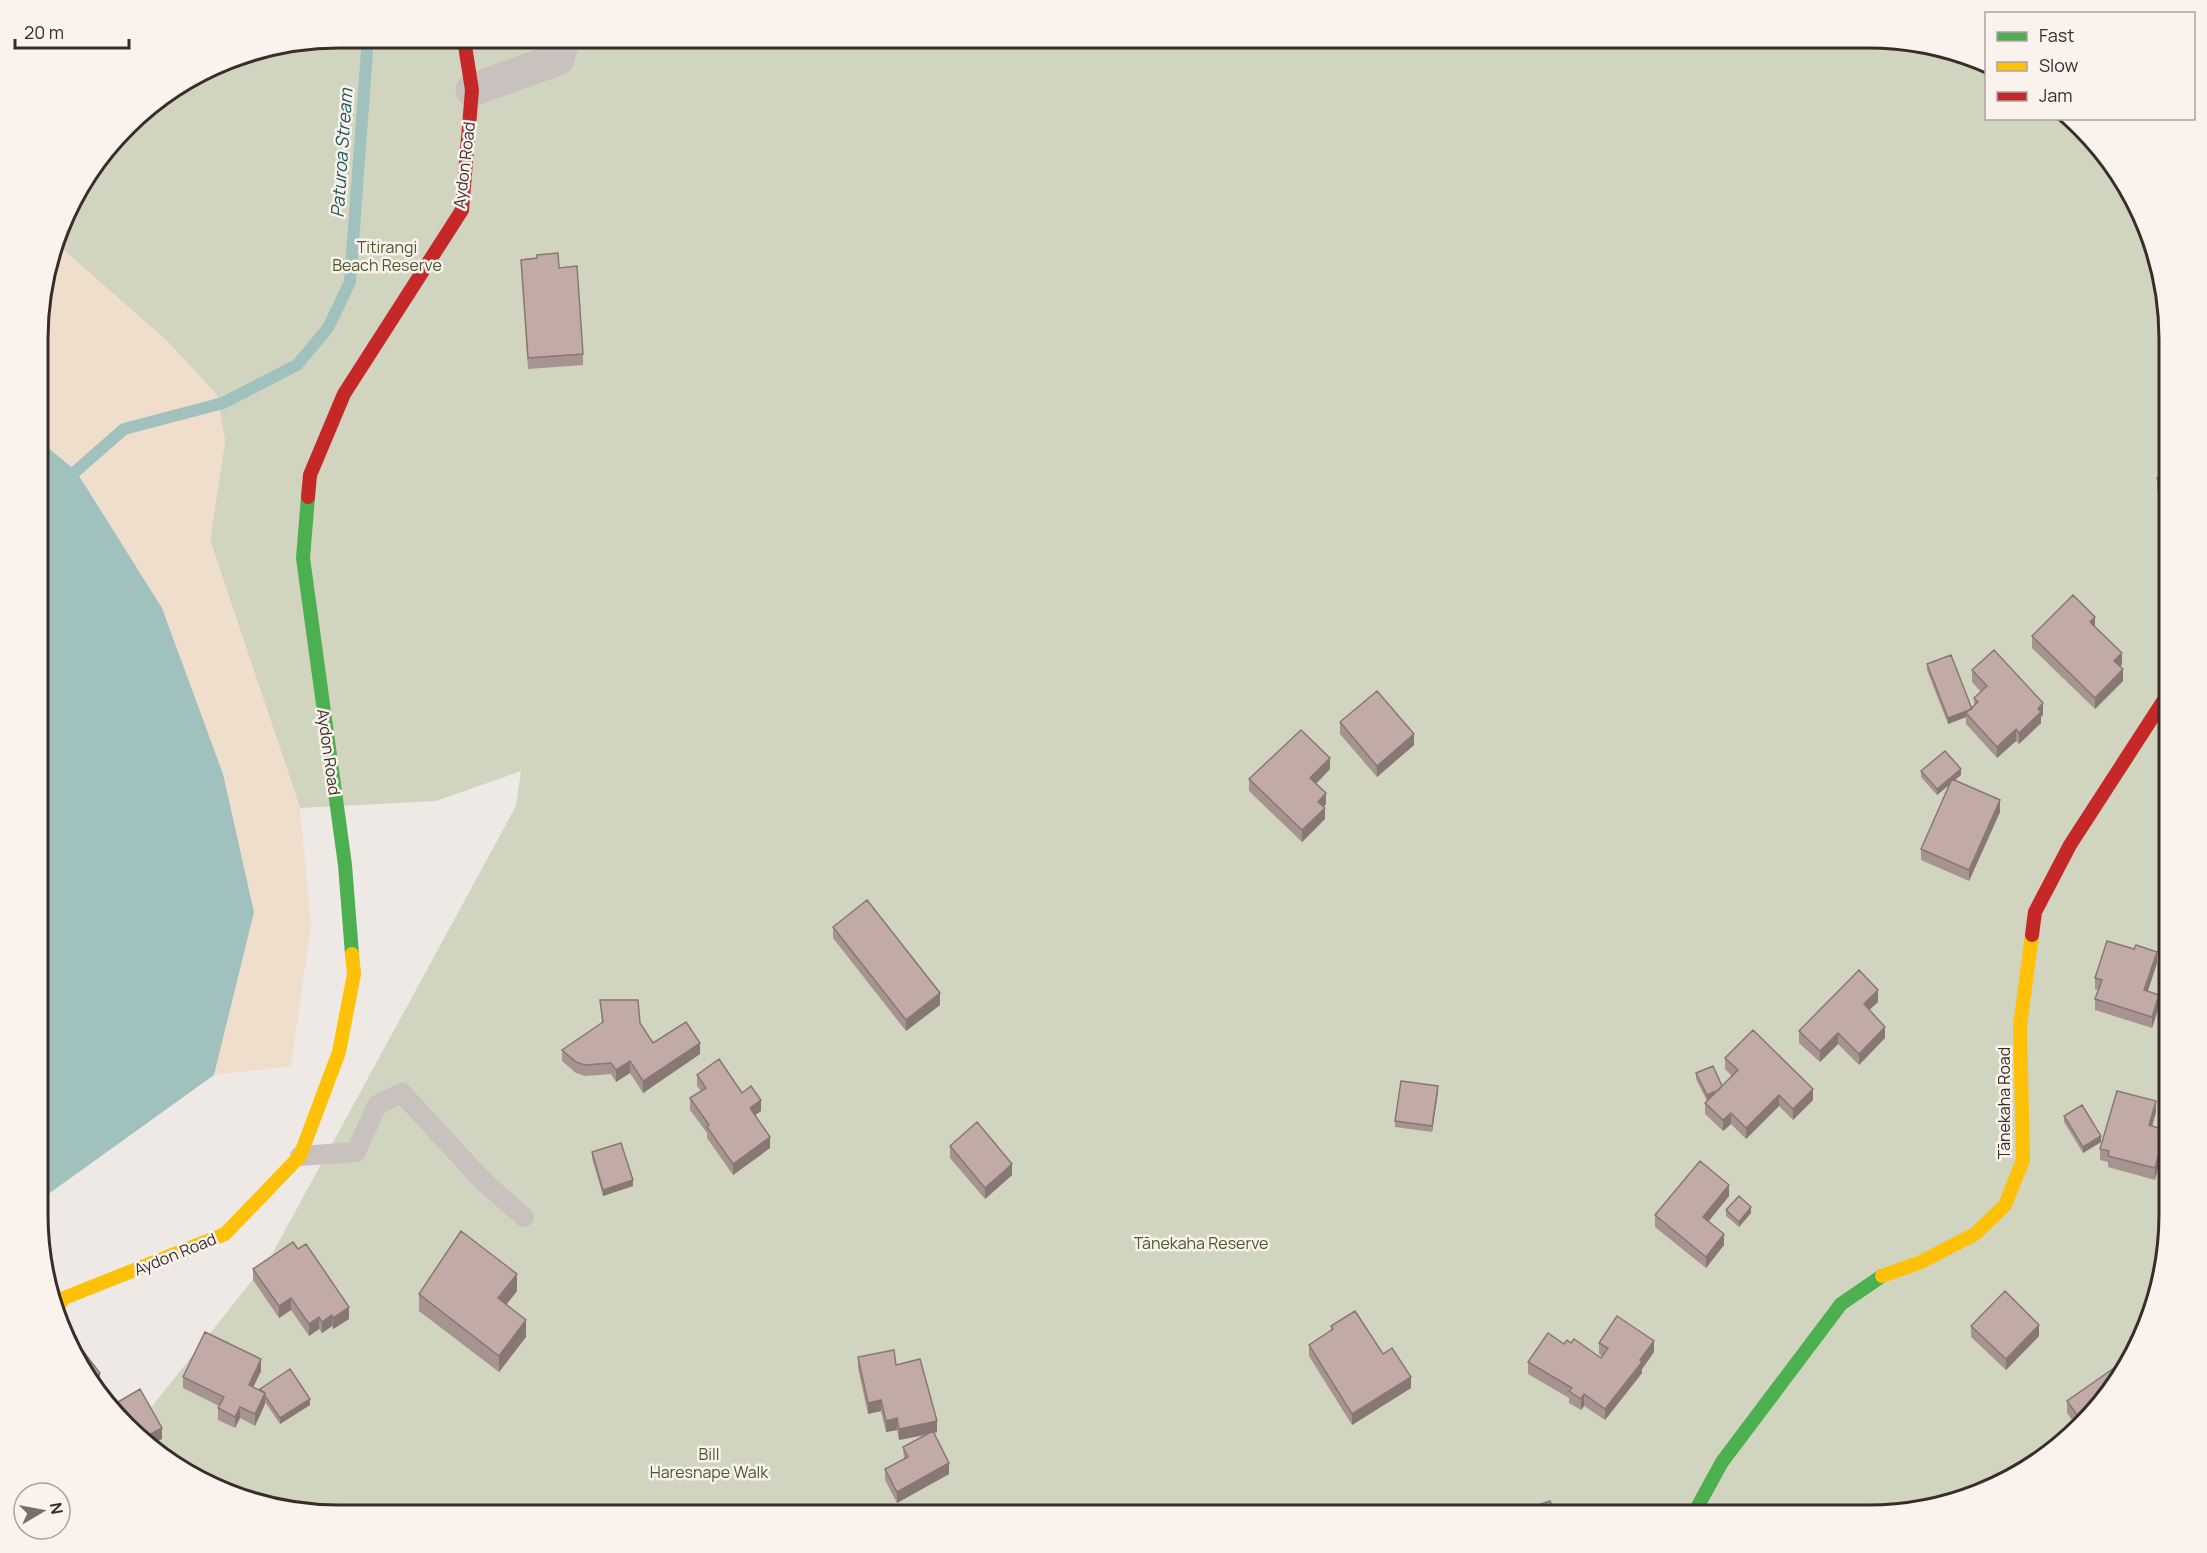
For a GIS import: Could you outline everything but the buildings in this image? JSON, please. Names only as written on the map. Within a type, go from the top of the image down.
[{"type":"street","name":"Aydon Road","points":[[61,1301],[64,1298],[225,1234],[300,1156],[339,1052],[354,974],[345,865],[303,558],[310,476],[344,394],[462,210],[472,90],[465,48]]},
{"type":"street","points":[[472,90],[558,59],[561,48]]},
{"type":"street","name":"Tānekaha Road","points":[[1698,1505],[1722,1462],[1841,1304],[1875,1278],[1922,1262],[1975,1234],[2005,1205],[2023,1160],[2020,1026],[2035,912],[2070,845],[2159,707]]},
{"type":"lane","points":[[300,1156],[357,1152],[377,1105],[402,1093],[483,1181],[524,1217]]},
{"type":"green space","points":[[339,48],[1868,48],[1906,50],[1961,63],[1985,73],[1985,120],[2060,120],[2099,162],[2120,194],[2137,228],[2149,264],[2157,301],[2159,339],[2159,1214],[2157,1252],[2149,1289],[2129,1342],[2110,1375],[2087,1406],[2045,1445],[2013,1466],[1979,1483],[1943,1495],[1906,1503],[1868,1505],[339,1505],[301,1503],[264,1495],[211,1475],[162,1445],[138,1424],[270,1258],[516,806],[521,771],[436,801],[300,808],[210,540],[225,441],[217,395],[168,342],[62,249],[70,228],[87,194],[108,162],[133,133],[162,108],[194,87],[228,70],[264,58],[301,50]]},
{"type":"sand","points":[[62,249],[168,342],[217,395],[225,441],[210,540],[300,808],[311,926],[291,1066],[214,1075],[254,912],[223,774],[162,608],[76,471],[48,448],[50,301]]},
{"type":"water","points":[[48,448],[76,471],[162,608],[223,774],[254,912],[214,1075],[48,1194]]},
{"type":"waterway","name":"Paturoa Stream","points":[[76,471],[124,429],[223,403],[297,365],[328,328],[350,282],[367,48]]},
{"type":"traffic: fast","points":[[308,497],[303,558],[345,865],[352,954]]},
{"type":"traffic: fast","points":[[1698,1505],[1722,1462],[1841,1304],[1882,1276]]},
{"type":"traffic: slow","points":[[1882,1276],[1921,1262],[1975,1234],[2005,1205],[2023,1160],[2020,1026],[2032,935]]},
{"type":"traffic: slow","points":[[61,1301],[64,1298],[225,1234],[300,1156],[339,1052],[354,974],[352,954]]},
{"type":"traffic: jam","points":[[308,497],[310,475],[344,394],[462,210],[472,90],[465,48]]},
{"type":"traffic: jam","points":[[2032,935],[2035,912],[2070,845],[2159,707]]},
{"type":"park label","name":"Titirangi Beach Reserve","points":[[387,256]]},
{"type":"park label","name":"Tānekaha Reserve","points":[[1201,1243]]},
{"type":"park label","name":"Bill Haresnape Walk","points":[[709,1463]]}]
